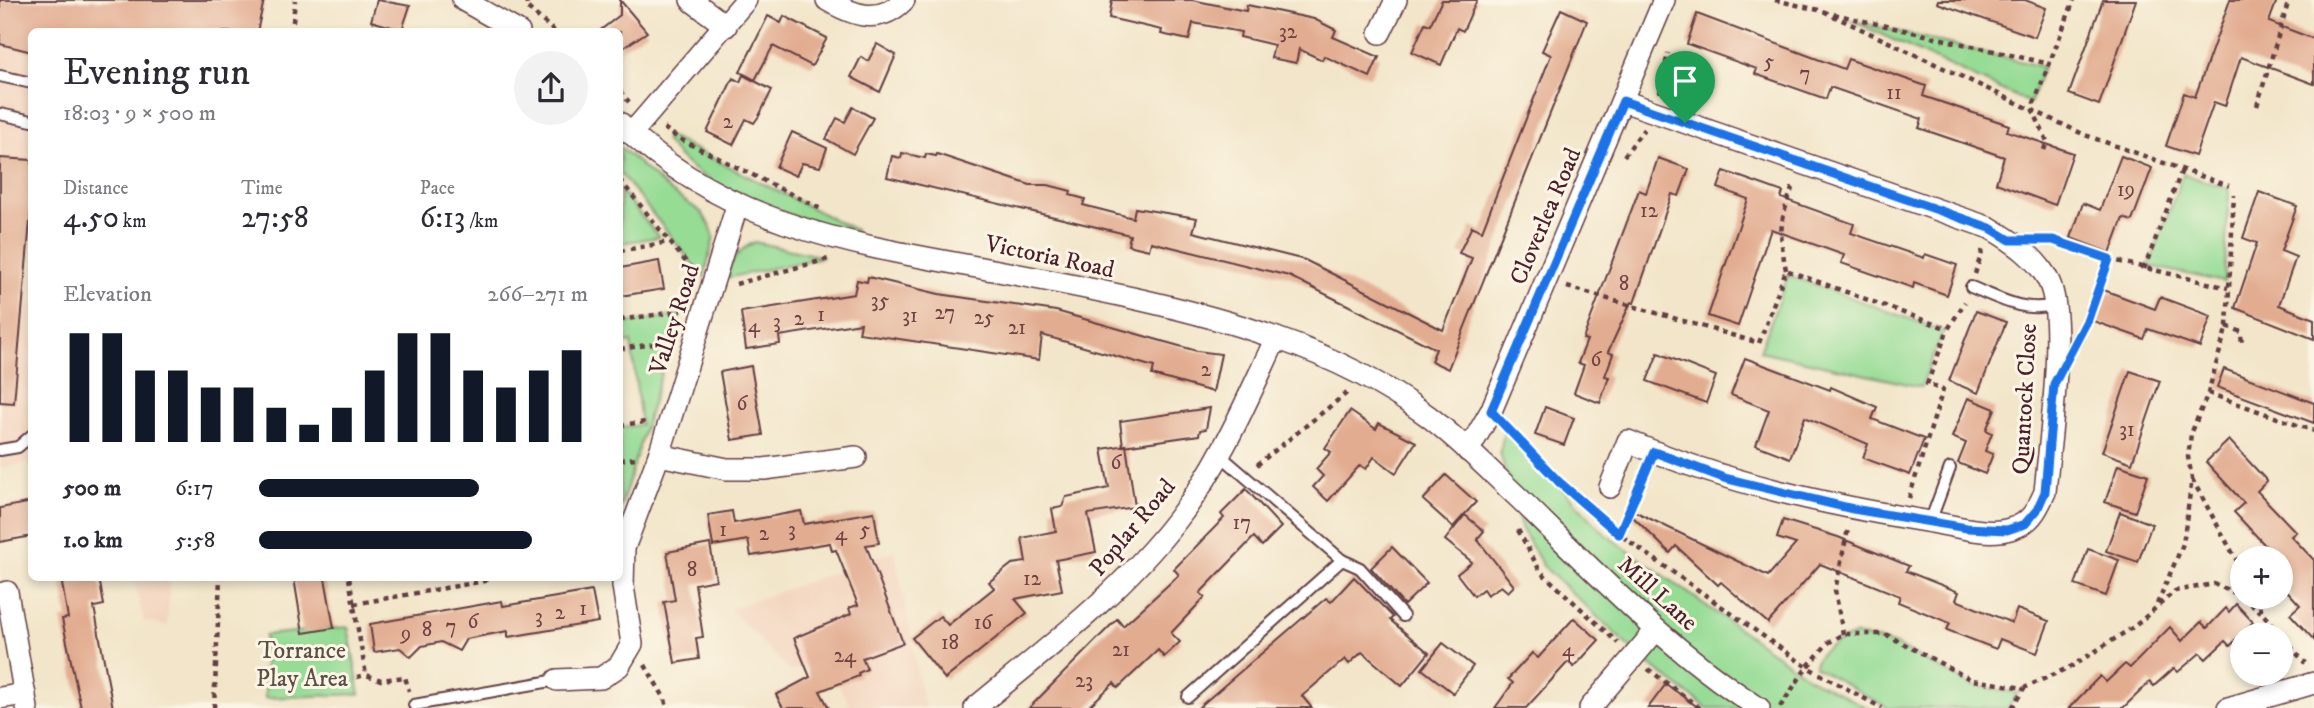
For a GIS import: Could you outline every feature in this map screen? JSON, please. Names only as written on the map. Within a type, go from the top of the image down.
[{"type":"street","points":[[463,0],[512,28]]},
{"type":"street","points":[[691,0],[726,26]]},
{"type":"street","points":[[625,129],[648,116],[746,0]]},
{"type":"street","points":[[827,0],[846,11],[867,16],[893,12],[904,0]]},
{"type":"street","points":[[1380,33],[1396,0]]},
{"type":"street","name":"Cloverlea Road","points":[[1468,451],[1491,411],[1664,0]]},
{"type":"street","name":"Quantock Close","points":[[1610,486],[1629,441],[1724,478],[1853,509],[1930,522],[2007,530],[2025,524],[2037,510],[2045,492],[2057,324],[2050,283],[2033,260],[2010,240],[1990,228],[1623,101]]},
{"type":"street","name":"Victoria Road","points":[[625,129],[684,176],[737,206],[797,229],[868,248],[1110,295],[1276,338],[1365,378],[1427,415],[1468,451]]},
{"type":"street","name":"Valley Road","points":[[623,545],[659,455],[737,206]]},
{"type":"street","name":"Poplar Road","points":[[975,708],[1103,601],[1177,520],[1220,455],[1276,338]]},
{"type":"street","name":"Mill Lane","points":[[1468,451],[1656,630],[1759,708]]},
{"type":"street","points":[[659,455],[727,469],[764,469],[856,457]]},
{"type":"street","name":"Valley Road","points":[[623,581],[632,644]]},
{"type":"street","points":[[0,594],[7,593],[26,701],[0,698]]},
{"type":"street","points":[[1590,708],[1656,630]]},
{"type":"street","points":[[557,680],[601,678],[619,666],[632,644]]},
{"type":"street","points":[[2228,708],[2310,674]]},
{"type":"lane","points":[[0,76],[28,82]]},
{"type":"lane","points":[[0,114],[28,120]]},
{"type":"lane","points":[[1970,287],[2028,308],[2053,305]]},
{"type":"lane","points":[[0,450],[19,447],[28,439]]},
{"type":"lane","points":[[1220,455],[1342,560],[1360,568],[1403,615]]},
{"type":"lane","points":[[1930,522],[1950,468]]},
{"type":"lane","points":[[1188,697],[1342,560]]},
{"type":"lane","points":[[414,705],[557,680]]},
{"type":"path","points":[[292,28],[295,0]]},
{"type":"path","points":[[1775,0],[2050,64]]},
{"type":"path","points":[[2044,150],[2047,141],[2032,108],[2074,0]]},
{"type":"path","points":[[2257,106],[2289,0]]},
{"type":"path","points":[[528,8],[550,28]]},
{"type":"path","points":[[1823,11],[2085,135],[2229,186]]},
{"type":"path","points":[[623,94],[678,138],[826,211]]},
{"type":"path","points":[[1546,281],[1759,343],[1786,270],[1780,247],[1780,224],[1801,163]]},
{"type":"path","points":[[2144,269],[2182,170]]},
{"type":"path","points":[[2230,548],[2192,478],[2188,457],[2190,434],[2208,393],[2227,326],[2234,195]]},
{"type":"path","points":[[1910,494],[1943,390],[1927,384],[1948,329],[1970,287],[1990,228]]},
{"type":"path","points":[[2010,240],[2053,240],[2144,269],[2228,288]]},
{"type":"path","points":[[623,250],[668,242]]},
{"type":"path","points":[[2077,341],[2109,259]]},
{"type":"path","points":[[1786,270],[1948,329]]},
{"type":"path","points":[[623,320],[705,308]]},
{"type":"path","points":[[2227,326],[2241,332],[2242,346]]},
{"type":"path","points":[[623,349],[695,337]]},
{"type":"path","points":[[1244,476],[1365,378]]},
{"type":"path","points":[[2208,393],[2314,431]]},
{"type":"path","points":[[1491,411],[1559,482],[1619,534],[1807,667],[1882,708]]},
{"type":"path","points":[[1619,534],[1654,452]]},
{"type":"path","points":[[2156,605],[2183,544],[2192,478]]},
{"type":"path","points":[[1843,634],[1835,590],[1853,509]]},
{"type":"path","points":[[1514,522],[1541,571],[1633,657],[1700,708]]},
{"type":"path","points":[[214,708],[220,581]]},
{"type":"path","points":[[350,581],[366,675]]},
{"type":"path","points":[[354,604],[485,581]]},
{"type":"path","points":[[2012,708],[2024,688],[2083,659],[2135,626],[2156,605],[2175,592],[2199,584],[2214,584],[2230,591]]},
{"type":"path","points":[[2257,609],[2310,674]]},
{"type":"path","points":[[2261,609],[2263,614]]},
{"type":"path","points":[[1779,708],[1807,667],[1828,643],[1843,634],[1885,634],[1972,680],[2024,688]]},
{"type":"path","points":[[632,644],[665,699],[667,708]]},
{"type":"path","points":[[357,677],[366,675],[381,680],[405,677],[414,705]]},
{"type":"shaded area","points":[[0,0],[266,0],[260,28],[28,28],[28,463],[0,468]]},
{"type":"shaded area","points":[[895,551],[923,702],[927,708],[852,708],[835,679],[813,663],[791,672],[730,609]]},
{"type":"shaded area","points":[[134,581],[170,581],[167,626],[144,621]]},
{"type":"green space","points":[[1850,20],[2043,67],[2030,103]]},
{"type":"green space","points":[[666,135],[855,230],[856,235],[779,211],[726,189],[681,159],[665,140]]},
{"type":"green space","points":[[623,150],[670,191],[701,212],[710,225],[714,237],[704,278],[623,177]]},
{"type":"green space","points":[[2183,174],[2229,189],[2224,282],[2149,266]]},
{"type":"green space","points":[[623,194],[659,237],[623,243]]},
{"type":"green space","points":[[755,242],[823,257],[727,278],[736,256]]},
{"type":"green space","points":[[1788,275],[1943,331],[1921,387],[1760,351]]},
{"type":"green space","points":[[679,315],[623,500],[623,428],[641,425],[631,342],[623,343],[623,324]]},
{"type":"green space","points":[[1505,428],[1606,535],[1809,678],[1868,708],[1707,708],[1642,659],[1543,566],[1521,527],[1500,452]]},
{"type":"green space","name":"Torrance Play Area","points":[[348,627],[360,694],[265,698],[265,635]]},
{"type":"green space","points":[[1855,635],[1894,644],[1971,685],[2018,693],[2008,708],[1888,708],[1815,667],[1824,651]]},
{"type":"building","points":[[0,0],[264,0],[258,28],[28,28],[28,51],[0,44]]},
{"type":"building","points":[[377,0],[410,6],[403,28],[371,21]]},
{"type":"building","points":[[620,0],[647,32],[623,48],[623,28],[603,28],[620,15]]},
{"type":"building","points":[[1112,0],[1192,0],[1246,11],[1247,5],[1314,19],[1336,30],[1333,37],[1379,57],[1370,77],[1324,56],[1322,60],[1299,49],[1296,63],[1271,58],[1274,45],[1240,37],[1241,32],[1193,23],[1189,40],[1161,34],[1162,30],[1109,18]]},
{"type":"building","points":[[1442,0],[1477,0],[1463,31],[1457,28],[1441,65],[1412,52],[1425,23],[1430,25]]},
{"type":"building","points":[[1938,0],[2025,0],[2046,8],[2035,37],[1937,3]]},
{"type":"building","points":[[2103,0],[2136,0],[2099,105],[2069,94]]},
{"type":"building","points":[[2230,0],[2277,0],[2269,22],[2314,39],[2314,84],[2241,57],[2225,106],[2214,102],[2195,156],[2166,146],[2184,93],[2195,97]]},
{"type":"building","points":[[1561,9],[1587,21],[1448,369],[1431,361],[1436,349],[1289,276],[1151,242],[1149,250],[1128,245],[1130,235],[887,177],[892,156],[901,158],[902,153],[925,158],[926,154],[937,154],[1030,185],[1048,185],[1071,191],[1070,195],[1085,199],[1083,205],[1133,218],[1135,208],[1197,218],[1193,232],[1305,260],[1443,330],[1472,258],[1459,253],[1472,226],[1482,231],[1551,55],[1542,51]]},
{"type":"building","points":[[1697,14],[1844,69],[1848,59],[1926,86],[1923,96],[2009,125],[2007,131],[2073,153],[2055,205],[1996,183],[2004,157],[1919,128],[1922,119],[1830,87],[1826,99],[1755,74],[1757,69],[1687,44]]},
{"type":"building","points":[[768,16],[781,23],[784,16],[827,38],[812,66],[773,46],[755,80],[740,72]]},
{"type":"building","points":[[877,44],[896,55],[880,92],[851,77],[861,57],[868,61]]},
{"type":"building","points":[[743,75],[772,90],[754,123],[746,119],[733,145],[707,132],[733,78],[740,82]]},
{"type":"building","points":[[853,107],[873,118],[853,154],[826,139],[837,118],[845,122]]},
{"type":"building","points":[[792,132],[827,148],[820,167],[802,163],[796,176],[776,167]]},
{"type":"building","points":[[2121,156],[2152,168],[2132,221],[2123,218],[2110,253],[2071,238],[2083,203],[2100,210]]},
{"type":"building","points":[[0,158],[28,160],[28,244],[14,403],[0,402]]},
{"type":"building","points":[[1658,158],[1689,169],[1679,196],[1672,194],[1634,303],[1631,302],[1608,352],[1613,354],[1600,403],[1574,393],[1584,365],[1578,363],[1587,340],[1583,339],[1639,190],[1646,193]]},
{"type":"building","points":[[1724,171],[1783,192],[1781,198],[1854,224],[1851,233],[1924,258],[1925,254],[1957,265],[1947,295],[1914,283],[1913,288],[1841,263],[1844,255],[1771,229],[1738,326],[1708,316],[1748,199],[1718,188]]},
{"type":"building","points":[[2259,192],[2297,206],[2281,251],[2296,257],[2279,305],[2314,319],[2314,339],[2235,308],[2257,243],[2243,238]]},
{"type":"building","points":[[659,261],[664,289],[623,296],[623,267]]},
{"type":"building","points":[[868,277],[939,294],[1056,311],[1197,351],[1221,354],[1213,392],[1152,375],[1154,367],[1042,335],[1039,360],[859,333],[861,323],[779,336],[780,344],[746,349],[741,312],[854,294],[857,280],[867,282]]},
{"type":"building","points":[[2101,289],[2155,309],[2160,297],[2211,316],[2200,347],[2148,329],[2144,339],[2090,320]]},
{"type":"building","points":[[1976,311],[2006,322],[1978,393],[1949,381]]},
{"type":"building","points":[[1658,353],[1716,376],[1706,403],[1647,381]]},
{"type":"building","points":[[1745,358],[1830,390],[1831,387],[1877,407],[1872,419],[1924,439],[1910,475],[1863,458],[1868,444],[1805,417],[1790,458],[1756,445],[1769,410],[1731,395]]},
{"type":"building","points":[[751,366],[763,435],[732,440],[720,372]]},
{"type":"building","points":[[2224,369],[2314,403],[2314,423],[2217,387]]},
{"type":"building","points":[[2130,371],[2160,381],[2132,463],[2102,452]]},
{"type":"building","points":[[1968,398],[1995,409],[1986,430],[1992,433],[1985,451],[1993,454],[1985,474],[1958,463],[1966,443],[1952,437]]},
{"type":"building","points":[[1545,407],[1574,418],[1564,445],[1535,435]]},
{"type":"building","points":[[1210,408],[1206,429],[1200,430],[1199,435],[1123,446],[1120,421]]},
{"type":"building","points":[[1350,411],[1376,429],[1379,423],[1416,442],[1396,473],[1374,457],[1366,469],[1360,465],[1328,501],[1313,487],[1323,476],[1316,469],[1331,452],[1325,448]]},
{"type":"building","points":[[2229,440],[2267,481],[2257,491],[2296,532],[2291,536],[2314,560],[2314,640],[2290,614],[2300,605],[2293,597],[2293,546],[2266,546],[2234,512],[2244,503],[2206,462]]},
{"type":"building","points":[[1126,445],[1135,507],[1088,514],[1096,552],[1056,560],[1062,590],[1015,599],[1027,613],[945,679],[912,638],[940,616],[948,625],[994,588],[989,582],[1012,564],[1026,562],[1022,538],[1056,531],[1052,509],[1062,507],[1066,497],[1109,488],[1102,449]]},
{"type":"building","points":[[2118,465],[2148,475],[2135,512],[2105,502]]},
{"type":"building","points":[[1446,475],[1476,502],[1453,527],[1423,500]]},
{"type":"building","points":[[1246,489],[1281,527],[1262,546],[1254,537],[1200,593],[1205,597],[1171,633],[1180,642],[1164,657],[1158,650],[1118,688],[1114,683],[1087,708],[1029,708],[1117,619],[1123,626],[1179,575],[1174,569],[1224,518],[1221,514]]},
{"type":"building","points":[[28,503],[28,537],[0,542],[0,508]]},
{"type":"building","points":[[1630,509],[1768,576],[1796,544],[1777,538],[1783,520],[1838,537],[1909,566],[1906,571],[1959,592],[1956,600],[2012,623],[2017,609],[2049,621],[2037,653],[2000,639],[1996,649],[1947,630],[1950,623],[1898,602],[1900,596],[1820,564],[1768,623],[1721,582],[1718,585],[1676,546],[1670,553],[1628,512]]},
{"type":"building","points":[[732,511],[734,523],[801,511],[804,524],[874,512],[879,543],[866,545],[903,643],[862,658],[867,669],[858,673],[859,676],[820,691],[829,708],[783,708],[776,695],[810,677],[794,638],[851,614],[849,608],[858,605],[836,550],[832,551],[830,543],[751,556],[748,540],[713,546],[708,515]]},
{"type":"building","points":[[2120,512],[2152,524],[2138,562],[2106,551]]},
{"type":"building","points":[[1465,515],[1484,531],[1477,539],[1514,586],[1508,592],[1501,586],[1487,595],[1483,589],[1474,596],[1457,574],[1472,562],[1445,540]]},
{"type":"building","points":[[710,544],[716,580],[695,584],[703,637],[696,638],[699,659],[675,663],[664,602],[675,600],[667,552]]},
{"type":"building","points":[[1392,547],[1427,583],[1404,605],[1371,568]]},
{"type":"building","points":[[2088,549],[2119,560],[2106,596],[2075,585]]},
{"type":"building","points":[[1354,577],[1393,617],[1390,620],[1429,653],[1402,686],[1362,652],[1349,664],[1345,659],[1302,696],[1312,708],[1198,708],[1326,598],[1331,602]]},
{"type":"building","points":[[62,581],[100,581],[104,605],[94,607],[113,708],[81,708],[62,619],[68,618]]},
{"type":"building","points":[[294,581],[326,581],[334,628],[303,633]]},
{"type":"building","points":[[592,591],[598,622],[508,637],[508,631],[466,639],[459,651],[441,642],[422,646],[411,657],[400,648],[374,652],[370,624],[502,601],[503,606]]},
{"type":"building","points":[[2226,608],[2229,612],[2232,609],[2241,609],[2253,622],[2230,623],[2230,646],[2225,641],[2206,659],[2200,653],[2178,672],[2174,668],[2154,686],[2150,682],[2123,708],[2069,708],[2100,676],[2106,682],[2125,664],[2130,668],[2170,627],[2182,641],[2201,622],[2207,628]]},
{"type":"building","points":[[1574,618],[1599,640],[1574,667],[1568,662],[1526,708],[1495,708],[1513,683],[1508,679],[1532,653],[1538,658]]},
{"type":"building","points":[[1443,643],[1473,666],[1453,693],[1422,669]]},
{"type":"building","points":[[1666,684],[1699,708],[1648,708]]},
{"type":"route","points":[[1623,101],[1685,123],[1990,228],[2010,240],[2053,240],[2109,259],[2088,319],[2054,384],[2045,492],[2037,510],[2025,524],[2007,530],[1967,528],[1853,509],[1724,478],[1654,452],[1619,534],[1559,482],[1491,411],[1623,101]]}]
